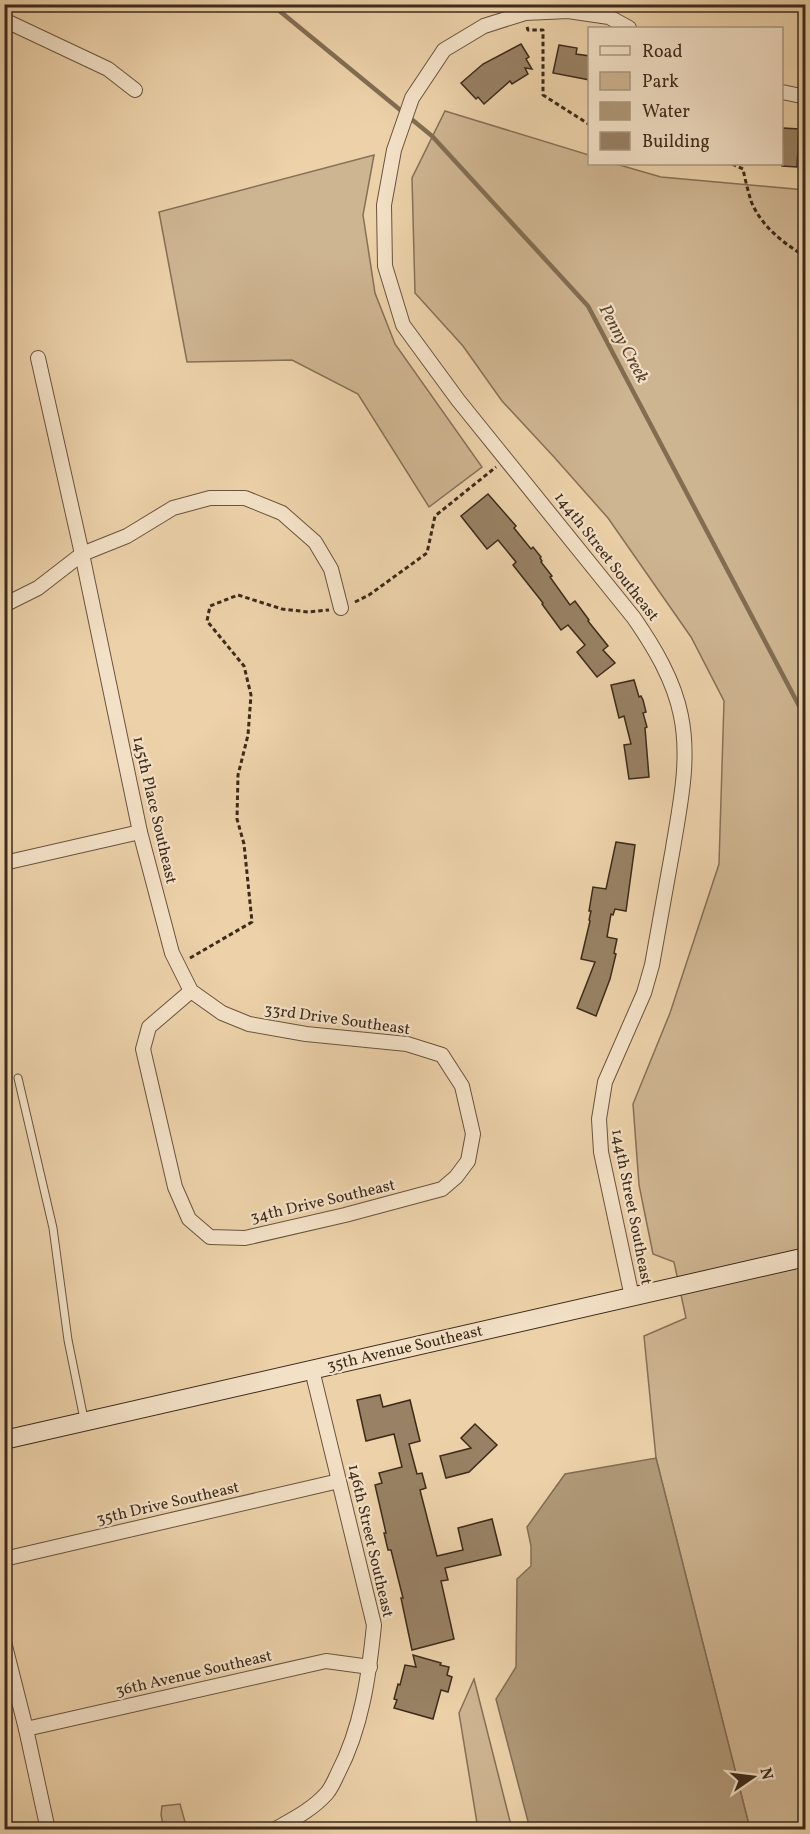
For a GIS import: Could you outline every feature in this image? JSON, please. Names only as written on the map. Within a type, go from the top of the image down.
[{"type":"street","points":[[615,4],[609,17],[627,27]]},
{"type":"street","name":"144th Street Southeast","points":[[609,17],[567,11],[525,14],[484,26],[444,50],[412,98],[394,150],[384,206],[385,266],[403,324],[458,400],[634,618],[653,646],[670,682],[681,716],[684,780],[652,965],[644,993],[605,1083],[599,1119],[601,1152],[632,1297]]},
{"type":"street","points":[[4,20],[108,69],[135,90]]},
{"type":"street","points":[[783,92],[806,97]]},
{"type":"street","name":"145th Place Southeast","points":[[38,358],[140,832],[172,954],[191,991]]},
{"type":"street","points":[[4,605],[38,588],[82,554],[127,536],[173,508],[210,498],[245,498],[282,513],[315,542],[331,569],[341,608]]},
{"type":"street","points":[[4,863],[140,832]]},
{"type":"street","name":"33rd Drive Southeast","points":[[191,991],[222,1013],[249,1024],[306,1034],[407,1044],[442,1055],[462,1086],[472,1134],[468,1161],[442,1190]]},
{"type":"street","name":"34th Drive Southeast","points":[[191,991],[149,1027],[143,1049],[175,1187],[189,1220],[210,1237],[245,1238],[442,1190]]},
{"type":"street","name":"35th Avenue Southeast","points":[[4,1440],[806,1257]]},
{"type":"street","name":"146th Street Southeast","points":[[274,1830],[308,1811],[328,1791],[344,1762],[359,1720],[370,1667],[374,1625],[312,1370]]},
{"type":"street","name":"35th Drive Southeast","points":[[4,1559],[339,1481]]},
{"type":"street","points":[[4,1642],[48,1830]]},
{"type":"street","name":"36th Avenue Southeast","points":[[26,1729],[326,1660],[370,1667]]},
{"type":"lane","points":[[18,1078],[53,1228],[68,1340],[85,1422]]},
{"type":"path","points":[[525,14],[528,30],[543,30],[543,95],[588,124]]},
{"type":"path","points":[[734,165],[742,169],[752,201],[761,219],[783,243],[806,258]]},
{"type":"path","points":[[742,169],[745,165]]},
{"type":"path","points":[[178,964],[252,922],[244,844],[237,819],[238,775],[248,735],[251,694],[244,666],[207,621],[210,606],[238,596],[282,609],[308,612],[341,608],[369,595],[427,553],[435,516],[507,459]]},
{"type":"green space","points":[[445,111],[588,155],[588,165],[619,165],[661,177],[805,190],[805,1829],[750,1829],[656,1458],[644,1336],[686,1318],[674,1262],[653,1254],[639,1185],[633,1104],[670,1013],[719,864],[724,701],[691,637],[608,518],[502,401],[463,346],[415,293],[412,178]]},
{"type":"green space","points":[[374,155],[363,215],[375,293],[395,344],[482,467],[429,507],[358,394],[292,360],[187,362],[159,212]]},
{"type":"green space","points":[[474,1679],[512,1829],[478,1829],[459,1713]]},
{"type":"green space","points":[[180,1804],[187,1829],[164,1829],[162,1806]]},
{"type":"water","points":[[656,1458],[750,1829],[530,1829],[496,1699],[516,1667],[517,1579],[531,1566],[531,1546],[527,1527],[565,1474]]},
{"type":"building","points":[[521,44],[529,57],[526,59],[532,69],[525,68],[528,74],[512,84],[510,81],[484,104],[461,83],[483,64]]},
{"type":"building","points":[[559,45],[577,48],[576,54],[588,56],[588,80],[553,73]]},
{"type":"building","points":[[783,128],[799,129],[797,167],[782,166]]},
{"type":"building","points":[[488,494],[516,526],[514,528],[531,549],[533,547],[541,557],[541,562],[552,576],[550,577],[570,605],[575,601],[608,646],[603,650],[615,663],[597,677],[577,652],[585,645],[568,625],[561,630],[513,565],[516,562],[498,540],[487,549],[461,516]]},
{"type":"building","points":[[634,680],[646,712],[643,713],[647,727],[645,728],[649,777],[629,779],[624,745],[631,744],[624,716],[619,718],[611,685]]},
{"type":"building","points":[[616,842],[635,845],[626,911],[615,909],[613,915],[611,914],[607,937],[617,939],[614,953],[616,954],[610,979],[596,1016],[577,1008],[595,962],[581,959],[590,921],[591,911],[589,911],[593,887],[606,889]]},
{"type":"building","points":[[380,1395],[383,1407],[410,1400],[420,1441],[409,1444],[417,1474],[422,1473],[426,1488],[420,1490],[437,1556],[463,1550],[458,1528],[492,1519],[501,1555],[445,1568],[448,1580],[441,1581],[454,1639],[412,1650],[401,1598],[403,1598],[391,1550],[388,1550],[375,1485],[382,1483],[379,1473],[402,1467],[394,1434],[366,1441],[357,1400]]},
{"type":"building","points":[[475,1424],[497,1445],[469,1472],[446,1478],[440,1456],[471,1448],[461,1438]]},
{"type":"building","points":[[413,1655],[449,1667],[447,1675],[452,1677],[448,1692],[441,1690],[433,1719],[394,1708],[397,1700],[394,1699],[405,1665],[416,1667]]},
{"type":"waterway","name":"Penny Creek","points":[[271,4],[432,136],[588,306],[806,719]]}]
